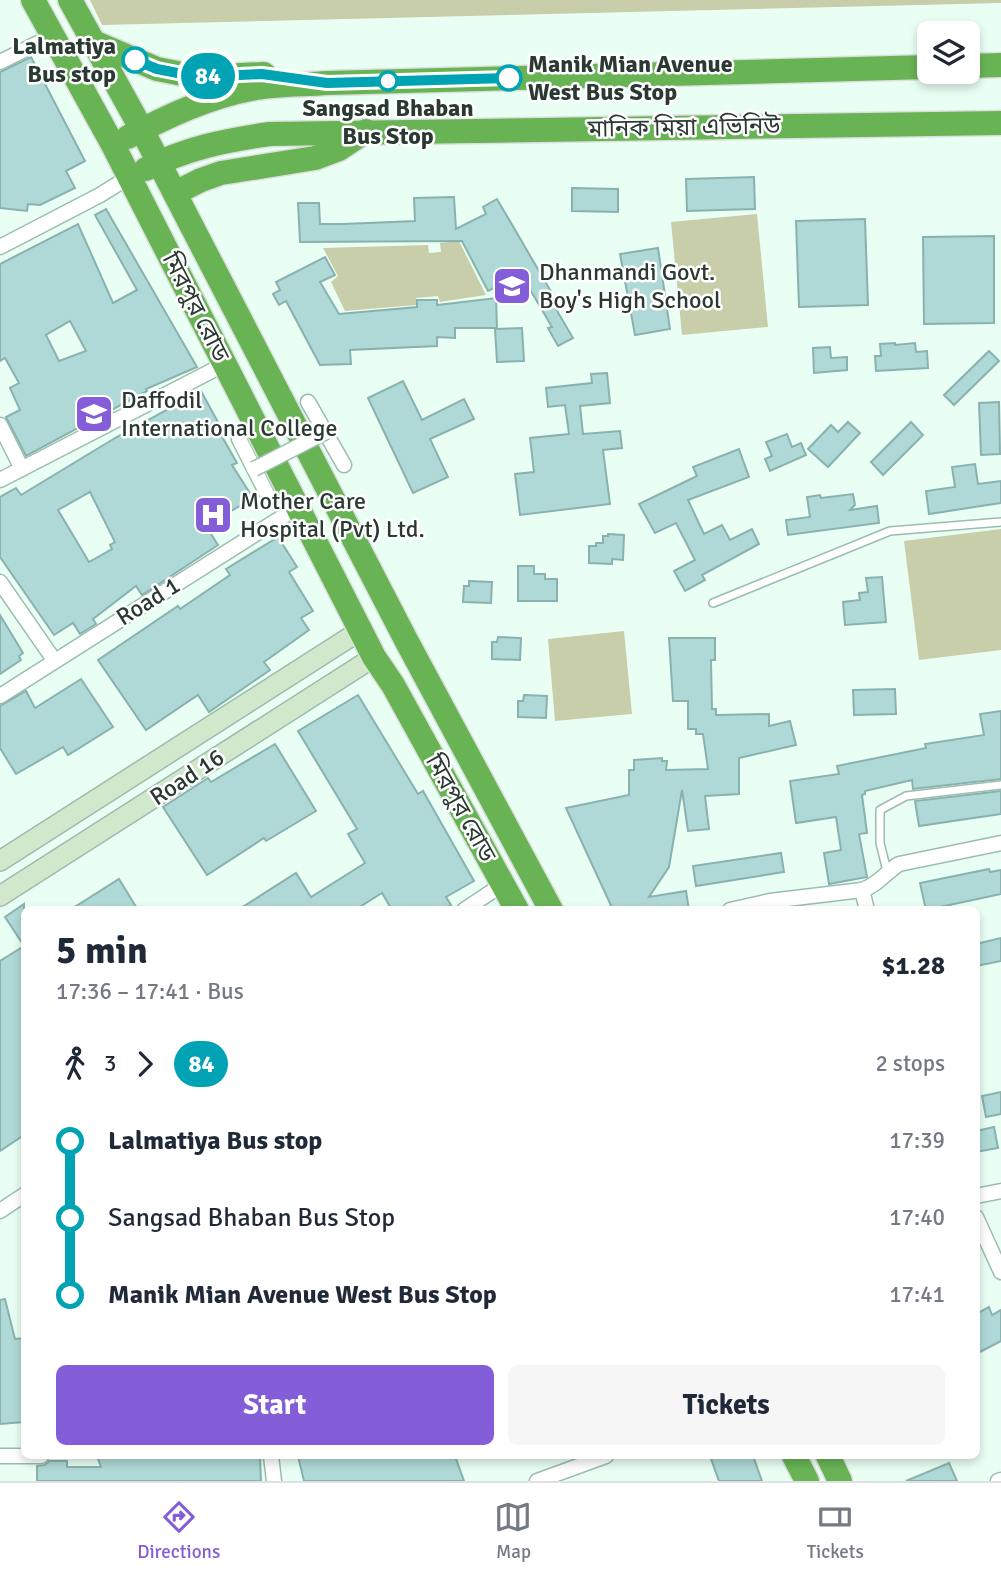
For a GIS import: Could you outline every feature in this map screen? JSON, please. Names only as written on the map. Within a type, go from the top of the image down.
[{"type":"highway","name":"মিরপুর রোড","points":[[33,0],[130,177],[374,657],[393,685],[515,906]]},
{"type":"highway","name":"মিরপুর রোড","points":[[70,0],[159,162],[406,640],[549,906]]},
{"type":"highway","points":[[91,41],[157,69],[198,77],[262,74],[327,83]]},
{"type":"highway","points":[[980,66],[1001,65]]},
{"type":"highway","points":[[113,145],[194,106],[226,94],[253,88],[327,83],[917,67]]},
{"type":"highway","name":"মানিক মিয়া এভিনিউ","points":[[130,177],[159,162],[219,141],[270,134],[1001,123]]},
{"type":"highway","points":[[174,193],[221,173],[315,158],[339,149],[366,131]]},
{"type":"highway","points":[[374,657],[406,640]]},
{"type":"highway","points":[[796,1459],[807,1481]]},
{"type":"highway","points":[[830,1459],[841,1481]]},
{"type":"main road","name":"Road 16","points":[[0,861],[360,630]]},
{"type":"main road","name":"Road 16","points":[[0,896],[374,657]]},
{"type":"main road","points":[[40,835],[57,860]]},
{"type":"street","points":[[0,62],[52,36]]},
{"type":"street","points":[[0,247],[130,177]]},
{"type":"street","points":[[0,480],[225,364]]},
{"type":"street","points":[[308,402],[344,465]]},
{"type":"street","points":[[0,425],[22,469]]},
{"type":"street","points":[[254,469],[326,432]]},
{"type":"street","points":[[239,439],[270,500]]},
{"type":"street","name":"Road 1","points":[[0,696],[298,507]]},
{"type":"street","points":[[0,582],[54,660]]},
{"type":"street","points":[[748,906],[862,890],[873,887],[887,871],[899,864],[1001,843]]},
{"type":"street","points":[[470,906],[503,884]]},
{"type":"street","points":[[862,890],[865,906]]},
{"type":"street","points":[[980,1195],[1001,1191]]},
{"type":"street","points":[[0,1211],[21,1197]]},
{"type":"street","points":[[980,1226],[1001,1272]]},
{"type":"street","points":[[0,1456],[21,1456]]},
{"type":"street","points":[[271,1459],[274,1481]]},
{"type":"street","points":[[537,1481],[598,1459]]},
{"type":"lane","points":[[713,603],[890,531],[1001,522]]},
{"type":"lane","points":[[887,871],[880,843],[880,810],[906,796],[1001,785]]},
{"type":"green space","points":[[90,0],[1001,0],[1001,3],[102,25]]},
{"type":"green space","points":[[757,214],[768,327],[682,335],[671,222]]},
{"type":"green space","points":[[459,241],[486,295],[440,302],[438,296],[416,298],[416,305],[345,311],[331,282],[338,276],[323,248],[428,245],[429,253],[441,252],[440,243]]},
{"type":"green space","points":[[1001,529],[1001,650],[919,660],[904,541]]},
{"type":"green space","points":[[624,631],[632,714],[555,721],[548,639]]},
{"type":"building","points":[[31,57],[85,161],[66,171],[75,188],[40,205],[28,204],[27,211],[0,208],[0,72]]},
{"type":"building","points":[[754,177],[755,209],[687,211],[686,179]]},
{"type":"building","points":[[572,188],[618,189],[618,212],[572,211]]},
{"type":"building","points":[[454,197],[456,229],[486,214],[483,207],[497,199],[553,295],[549,297],[573,338],[558,346],[548,328],[552,327],[521,274],[488,291],[462,241],[300,242],[298,203],[319,203],[320,224],[343,224],[415,221],[414,198]]},
{"type":"building","points":[[106,209],[197,367],[146,389],[147,391],[26,456],[6,417],[20,410],[10,388],[19,383],[5,358],[0,361],[0,264],[78,224],[113,303],[137,290],[95,215]],"holes":[[[70,321],[86,351],[59,361],[46,335]]]},
{"type":"building","points":[[865,219],[868,305],[799,307],[796,221]]},
{"type":"building","points":[[994,236],[994,323],[924,324],[923,237]]},
{"type":"building","points":[[658,248],[670,329],[635,335],[620,254]]},
{"type":"building","points":[[325,257],[335,275],[320,282],[339,314],[417,307],[417,300],[437,300],[437,305],[496,298],[497,328],[455,328],[455,338],[437,337],[437,346],[350,350],[351,364],[320,365],[286,301],[279,305],[273,294],[280,290],[276,282]]},
{"type":"building","points":[[522,328],[524,361],[497,362],[495,329]]},
{"type":"building","points":[[915,343],[916,352],[927,351],[928,368],[876,371],[875,356],[881,356],[880,344]]},
{"type":"building","points":[[830,347],[831,358],[847,357],[847,370],[814,373],[813,348]]},
{"type":"building","points":[[989,351],[999,361],[954,405],[944,395]]},
{"type":"building","points":[[607,373],[610,403],[580,406],[583,434],[620,431],[622,448],[603,450],[610,504],[520,515],[515,474],[534,472],[530,438],[569,434],[565,405],[548,407],[546,388],[592,383],[591,374]]},
{"type":"building","points":[[403,381],[422,420],[464,399],[474,419],[430,439],[448,477],[413,493],[368,398]]},
{"type":"building","points":[[201,391],[219,424],[216,426],[237,463],[232,465],[253,498],[206,526],[218,545],[142,595],[136,586],[93,619],[96,624],[80,634],[73,623],[54,635],[0,557],[0,497],[16,488],[21,495],[115,438]],"holes":[[[90,492],[115,542],[110,545],[112,549],[89,562],[58,510]]]},
{"type":"building","points":[[999,402],[1000,454],[981,455],[979,403]]},
{"type":"building","points":[[848,422],[860,433],[828,467],[808,449],[831,425],[838,432]]},
{"type":"building","points":[[911,422],[923,435],[883,475],[871,462]]},
{"type":"building","points":[[787,434],[792,447],[801,443],[806,455],[770,471],[765,459],[772,456],[766,442]]},
{"type":"building","points":[[739,449],[749,477],[688,500],[704,534],[722,525],[730,540],[752,529],[759,544],[702,575],[705,580],[685,591],[674,571],[695,560],[676,523],[655,533],[639,504],[697,476],[693,467]]},
{"type":"building","points":[[975,464],[978,484],[1001,481],[1001,503],[929,514],[926,491],[955,487],[952,467]]},
{"type":"building","points":[[853,494],[855,505],[850,510],[877,506],[879,523],[788,535],[786,520],[810,517],[807,497]]},
{"type":"building","points":[[624,535],[623,560],[612,559],[612,564],[589,563],[589,546],[603,543],[603,536]]},
{"type":"building","points":[[278,537],[297,567],[289,572],[313,611],[301,618],[309,630],[264,662],[270,670],[209,712],[198,695],[146,730],[98,660],[230,575],[226,569]]},
{"type":"building","points":[[518,566],[534,566],[534,574],[545,574],[545,579],[557,579],[557,601],[518,601]]},
{"type":"building","points":[[882,577],[886,622],[845,625],[843,602],[860,600],[859,593],[868,592],[866,578]]},
{"type":"building","points":[[469,581],[492,582],[491,603],[463,602],[464,586],[469,586]]},
{"type":"building","points":[[0,615],[23,653],[19,656],[21,660],[0,674]]},
{"type":"building","points":[[498,637],[521,638],[520,660],[492,659],[492,642],[497,642]]},
{"type":"building","points":[[669,638],[715,638],[715,660],[711,660],[712,709],[716,709],[716,715],[769,714],[769,726],[790,721],[796,745],[739,758],[739,794],[705,796],[709,829],[688,831],[682,790],[669,867],[649,897],[686,891],[688,906],[611,906],[566,808],[629,795],[629,770],[634,770],[634,760],[662,758],[662,761],[667,761],[666,770],[708,769],[703,734],[696,734],[696,729],[688,729],[688,701],[673,701]]},
{"type":"building","points":[[81,679],[113,727],[68,755],[63,747],[16,774],[0,748],[0,706],[26,691],[35,708]]},
{"type":"building","points":[[895,689],[896,714],[854,715],[853,690]]},
{"type":"building","points":[[358,695],[418,794],[423,791],[474,881],[446,897],[451,905],[390,906],[382,893],[361,906],[244,906],[296,873],[311,897],[365,863],[348,834],[357,829],[298,731]]},
{"type":"building","points":[[524,695],[547,696],[546,718],[518,717],[518,701],[523,701]]},
{"type":"building","points":[[1001,711],[1001,779],[913,789],[912,780],[865,791],[862,795],[867,833],[859,834],[867,877],[829,884],[824,853],[841,850],[836,817],[796,823],[790,781],[839,774],[837,766],[926,748],[925,744],[984,735],[980,714]]},
{"type":"building","points":[[275,744],[316,811],[266,841],[264,838],[207,875],[163,807],[208,778],[211,782]]},
{"type":"building","points":[[1001,791],[1001,814],[919,826],[915,801]]},
{"type":"building","points":[[781,853],[784,872],[696,886],[693,866]]},
{"type":"building","points":[[989,869],[990,872],[1001,870],[1001,894],[945,906],[925,906],[920,883]]},
{"type":"building","points":[[119,879],[136,906],[76,906]]},
{"type":"building","points":[[21,906],[21,941],[5,917]]},
{"type":"building","points":[[1001,938],[1001,961],[980,965],[980,943]]},
{"type":"building","points":[[21,948],[21,1137],[0,1151],[0,961]]},
{"type":"building","points":[[1001,1092],[1001,1114],[986,1117],[982,1096]]},
{"type":"building","points":[[994,1127],[998,1148],[980,1151],[980,1130]]},
{"type":"building","points":[[5,1299],[15,1339],[21,1338],[21,1422],[0,1424],[0,1300]]},
{"type":"building","points":[[989,1307],[992,1315],[1001,1310],[1001,1341],[980,1352],[980,1312]]},
{"type":"building","points":[[98,1459],[260,1459],[261,1481],[37,1481],[37,1466],[45,1465],[49,1461],[67,1461],[67,1467],[101,1467]]},
{"type":"building","points":[[299,1459],[456,1459],[464,1481],[304,1481]]},
{"type":"building","points":[[711,1459],[754,1459],[762,1481],[719,1481]]},
{"type":"building","points":[[949,1463],[957,1481],[906,1481]]},
{"type":"bus line","name":"84","points":[[135,60],[157,69],[198,77],[262,74],[327,83],[509,78]]},
{"type":"place","name":"Lalmatiya Bus stop","points":[[135,60]]},
{"type":"place","name":"Manik Mian Avenue West Bus Stop","points":[[509,78]]},
{"type":"place","name":"Sangsad Bhaban Bus Stop","points":[[388,81]]},
{"type":"place","name":"Dhanmandi Govt. Boy's High School","points":[[512,286]]},
{"type":"place","name":"Daffodil International College","points":[[94,414]]},
{"type":"place","name":"Mother Care Hospital (Pvt) Ltd.","points":[[213,515]]}]
